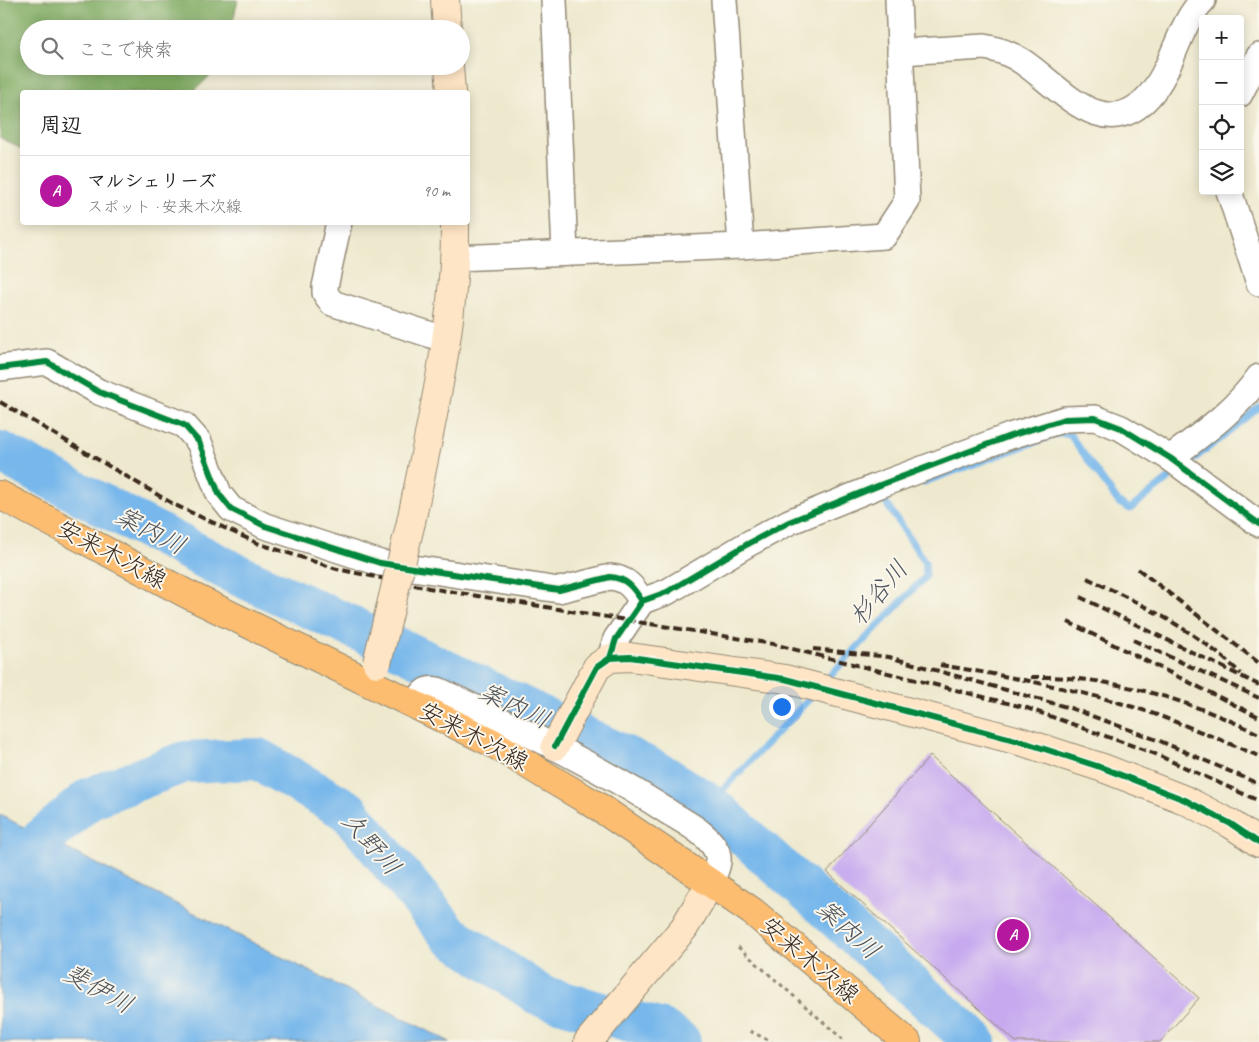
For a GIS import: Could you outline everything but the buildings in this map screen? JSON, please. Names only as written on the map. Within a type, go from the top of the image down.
[{"type":"main road","name":"安来木次線","points":[[0,495],[187,594],[375,673],[416,705],[491,742],[599,807],[753,912],[906,1042]]},
{"type":"street","points":[[446,0],[447,20]]},
{"type":"street","points":[[554,0],[565,253]]},
{"type":"street","points":[[724,0],[741,246]]},
{"type":"street","points":[[455,258],[741,246],[884,236],[907,201],[898,0]]},
{"type":"street","points":[[900,52],[984,47],[998,49],[1023,62],[1081,108],[1110,114],[1126,112],[1139,106],[1158,86],[1189,18],[1203,0]]},
{"type":"street","points":[[1244,86],[1259,56]]},
{"type":"street","points":[[450,75],[451,90]]},
{"type":"street","points":[[1231,195],[1259,283]]},
{"type":"street","points":[[338,225],[325,287],[325,293],[332,303],[447,340]]},
{"type":"street","points":[[375,673],[410,522],[447,340],[453,301],[455,225]]},
{"type":"street","points":[[0,368],[47,362],[100,392],[184,425],[199,442],[224,501],[242,516],[264,526],[380,563],[550,589],[570,589],[610,578],[617,578],[632,586],[642,600]]},
{"type":"street","points":[[1170,458],[1222,420],[1245,397],[1259,377]]},
{"type":"street","points":[[610,658],[616,639],[642,600],[668,592],[746,545],[789,522],[1010,436],[1065,419],[1083,417],[1107,422],[1170,458],[1259,524]]},
{"type":"street","points":[[562,732],[597,668],[610,658],[630,657],[785,680],[1023,742],[1103,768],[1185,800],[1231,824],[1259,843]]},
{"type":"street","points":[[416,705],[423,692],[431,689],[438,690],[562,732],[644,796],[707,839],[718,853],[710,884],[684,928],[588,1042]]},
{"type":"path","points":[[738,947],[846,1042]]},
{"type":"path","points":[[750,1031],[772,1042]]},
{"type":"green space","points":[[0,0],[238,0],[233,20],[20,20],[20,75],[211,75],[195,90],[20,90],[20,148],[0,138]]},
{"type":"water","name":"斐伊川","points":[[0,815],[450,1042],[0,1042]]},
{"type":"waterway","name":"杉谷川","points":[[1194,459],[1259,407]]},
{"type":"waterway","name":"杉谷川","points":[[924,482],[1060,433],[1070,435],[1119,503],[1130,509],[1172,476]]},
{"type":"waterway","name":"案内川","points":[[0,452],[234,573],[409,653],[659,773],[709,804],[975,1042]]},
{"type":"waterway","name":"杉谷川","points":[[824,682],[926,576],[925,562],[882,497],[890,494]]},
{"type":"waterway","name":"杉谷川","points":[[709,804],[814,694]]},
{"type":"waterway","name":"久野川","points":[[0,875],[90,798],[184,762],[258,759],[348,811],[450,935],[541,996],[662,1030],[680,1042]]},
{"type":"railway","points":[[0,402],[175,505],[257,543],[337,569],[429,588],[773,644],[1027,708],[1153,753],[1259,801]]},
{"type":"railway","points":[[1138,569],[1259,663]]},
{"type":"railway","points":[[1087,578],[1148,608],[1188,632],[1241,674]]},
{"type":"railway","points":[[1080,597],[1259,685]]},
{"type":"railway","points":[[1068,622],[1259,717]]},
{"type":"railway","points":[[1133,640],[1259,698]]},
{"type":"railway","points":[[813,649],[889,657],[1070,708],[1160,741],[1259,784]]},
{"type":"railway","points":[[940,665],[1031,681],[1120,703],[1173,721],[1259,756]]},
{"type":"railway","points":[[1031,677],[1061,677],[1090,680],[1148,692],[1205,710],[1259,734]]},
{"type":"cycle path","points":[[0,368],[47,362],[99,392],[184,425],[199,442],[219,494],[231,509],[265,526],[380,563],[559,590],[610,577],[616,578],[629,584],[642,601]]},
{"type":"cycle path","points":[[610,658],[616,639],[642,601],[667,592],[789,522],[1010,436],[1065,419],[1095,418],[1121,428],[1170,458],[1259,524]]},
{"type":"cycle path","points":[[555,746],[597,667],[610,658],[630,657],[785,679],[1023,742],[1103,768],[1185,800],[1231,824],[1259,843]]},
{"type":"place","name":"マルシェリーズ","points":[[1013,935]]}]
